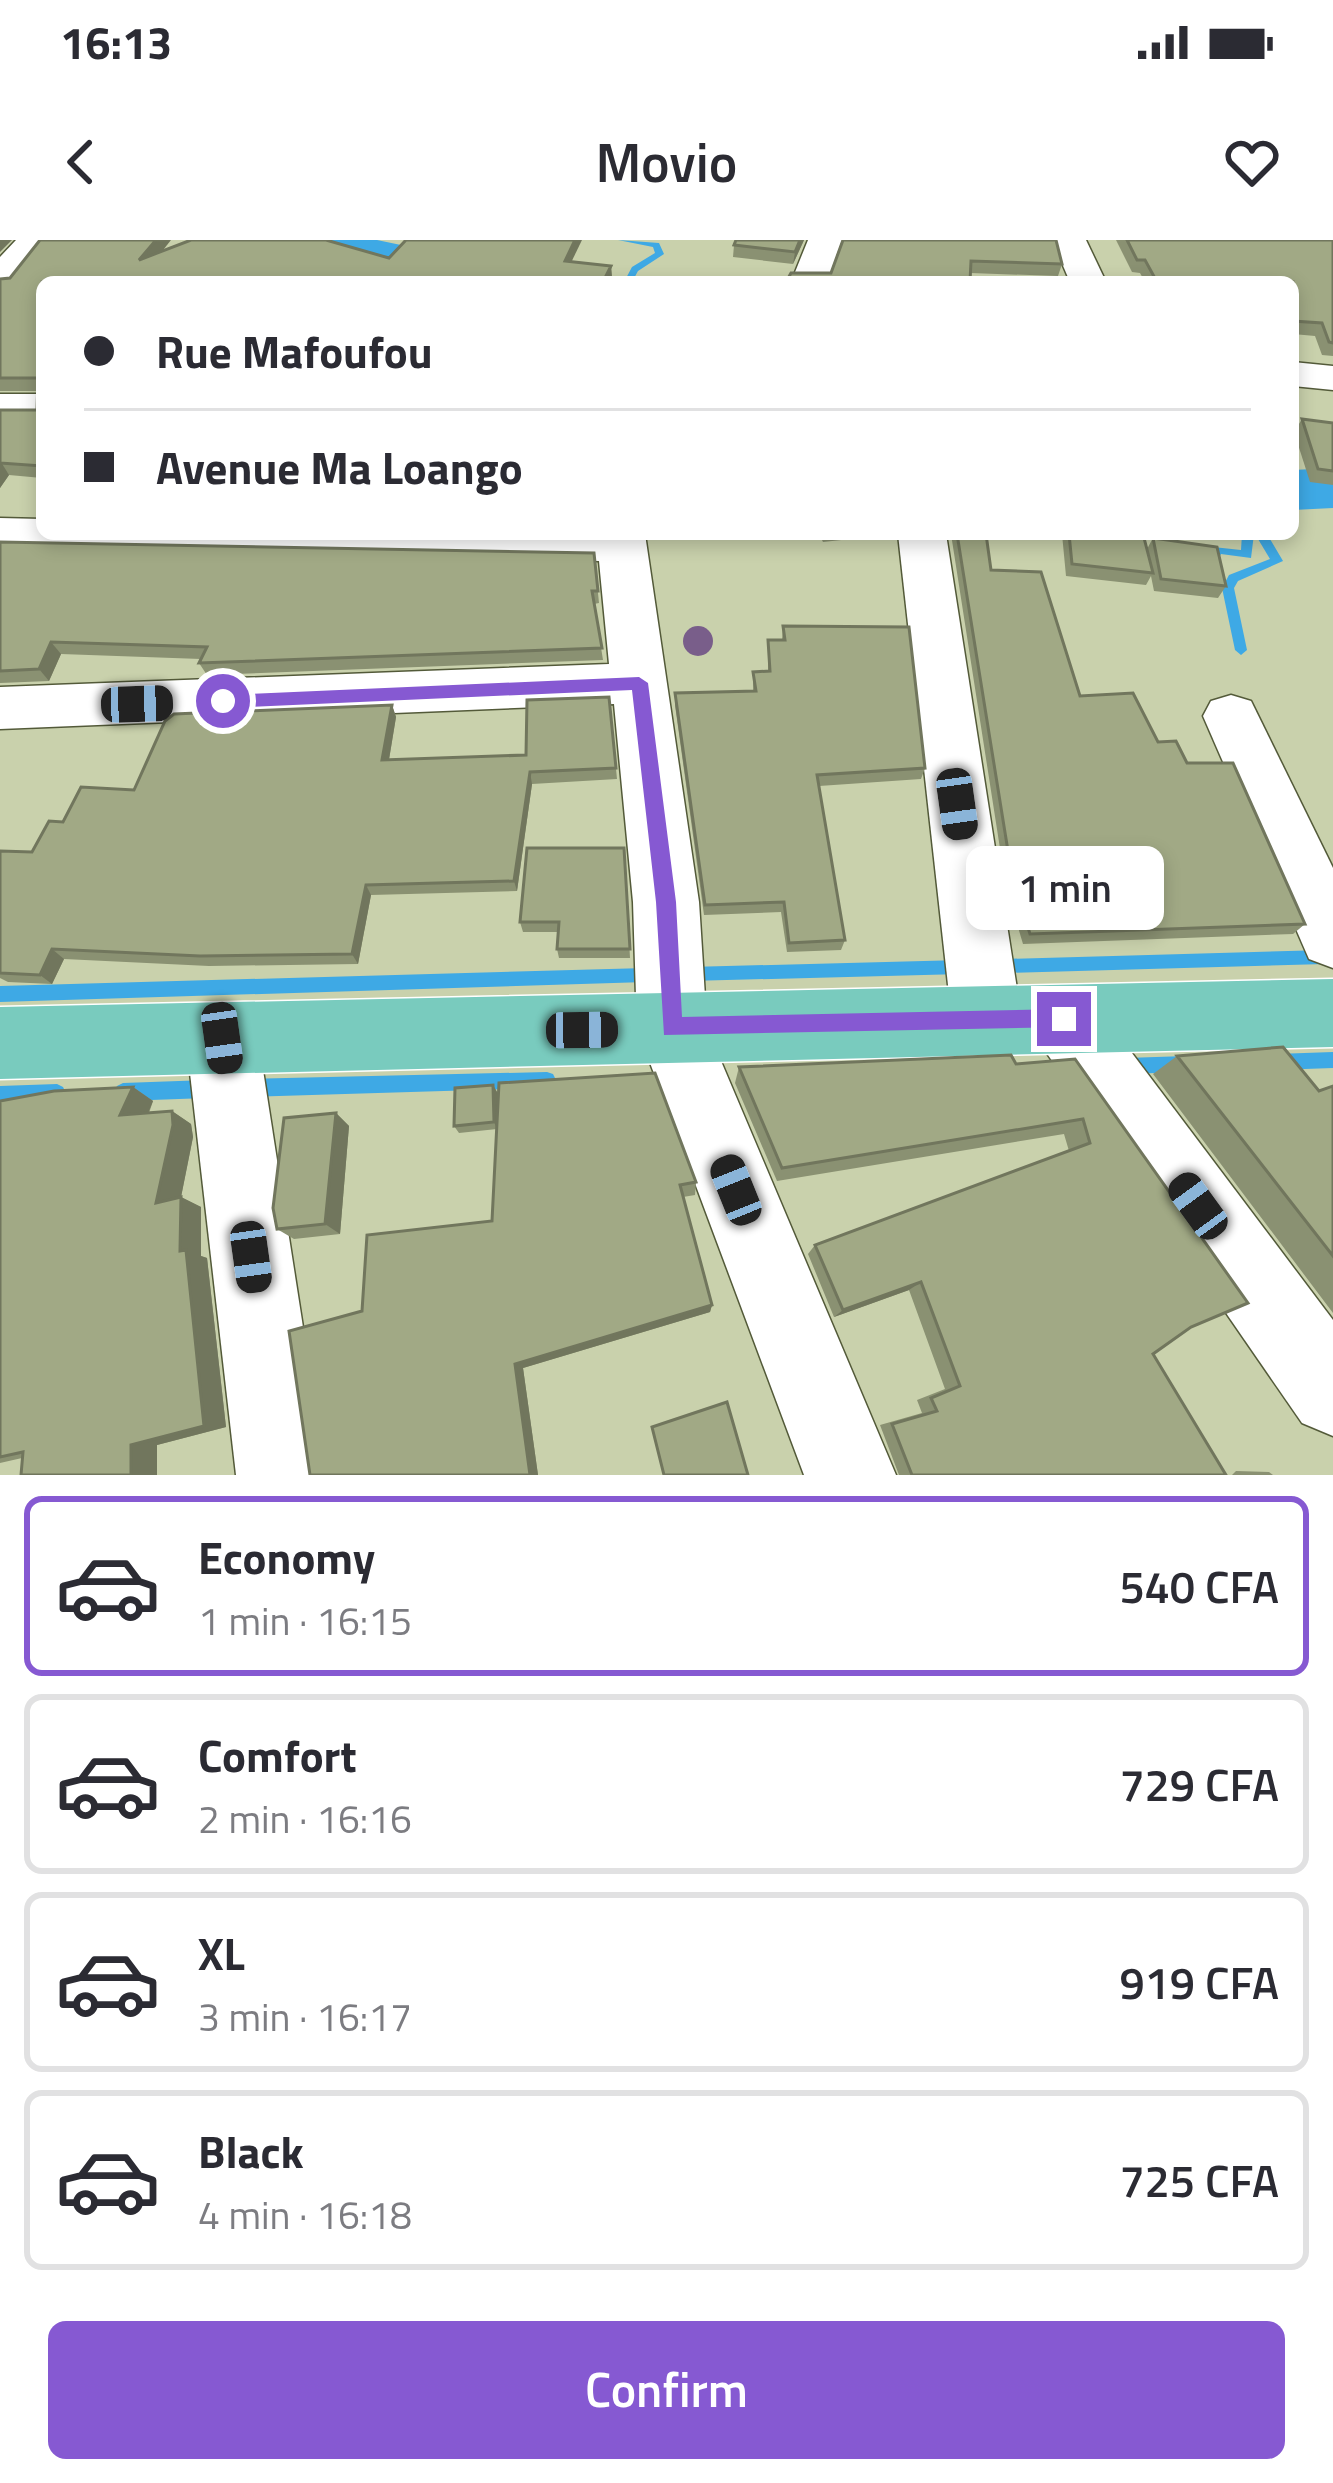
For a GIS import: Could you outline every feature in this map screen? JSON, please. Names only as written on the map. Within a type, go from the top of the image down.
[{"type":"main road","points":[[0,1043],[1333,1013]]},
{"type":"street","points":[[0,279],[35,240]]},
{"type":"street","points":[[811,276],[825,240]]},
{"type":"street","points":[[1070,240],[1085,276]]},
{"type":"street","points":[[0,297],[36,299]]},
{"type":"street","points":[[1299,375],[1333,378]]},
{"type":"street","points":[[0,407],[36,407]]},
{"type":"street","points":[[0,534],[36,534]]},
{"type":"street","points":[[621,540],[666,902],[672,1028],[850,1475]]},
{"type":"street","points":[[923,540],[987,1021]]},
{"type":"street","points":[[0,709],[639,683]]},
{"type":"street","points":[[1232,716],[1333,938]]},
{"type":"street","points":[[1064,1019],[1333,1392]]},
{"type":"street","points":[[222,1038],[280,1475]]},
{"type":"building","points":[[40,240],[156,240],[139,260],[191,240],[326,240],[389,258],[406,240],[575,240],[565,261],[611,266],[606,276],[36,276],[36,378],[0,378],[0,279],[10,278]]},
{"type":"building","points":[[736,240],[800,240],[795,252],[734,245]]},
{"type":"building","points":[[843,240],[1056,240],[1062,264],[971,261],[970,276],[789,276],[831,273]]},
{"type":"building","points":[[1127,240],[1333,240],[1333,343],[1322,323],[1299,321],[1299,276],[1154,276],[1145,260],[1137,260]]},
{"type":"building","points":[[0,410],[36,410],[36,466],[0,463]]},
{"type":"building","points":[[1302,419],[1333,423],[1333,471],[1318,469]]},
{"type":"building","points":[[958,540],[987,540],[991,570],[1041,572],[1080,696],[1133,693],[1158,742],[1176,741],[1187,763],[1233,763],[1305,924],[1030,934],[1012,876]]},
{"type":"building","points":[[1070,540],[1145,540],[1153,573],[1072,564]]},
{"type":"building","points":[[1153,540],[1217,547],[1226,586],[1161,579]]},
{"type":"building","points":[[0,542],[594,553],[598,591],[592,591],[602,648],[199,663],[207,647],[51,642],[39,669],[0,671]]},
{"type":"building","points":[[783,626],[909,627],[925,768],[817,775],[845,940],[789,943],[784,902],[705,905],[675,693],[756,691],[753,672],[770,671],[768,640],[785,640]]},
{"type":"building","points":[[609,697],[616,768],[530,772],[514,881],[366,885],[352,954],[200,956],[52,949],[40,975],[0,973],[0,851],[32,852],[49,821],[63,822],[81,787],[134,790],[165,721],[174,714],[392,705],[382,760],[526,755],[527,700]]},
{"type":"building","points":[[527,848],[624,848],[630,949],[557,949],[559,922],[520,922]]},
{"type":"building","points":[[1283,1047],[1319,1091],[1333,1086],[1333,1256],[1177,1056]]},
{"type":"building","points":[[1011,1055],[1016,1064],[1075,1059],[1248,1303],[1191,1327],[1153,1354],[1226,1475],[912,1475],[892,1424],[937,1411],[931,1398],[960,1386],[921,1282],[843,1310],[815,1245],[1090,1143],[1083,1119],[782,1168],[739,1067]]},
{"type":"building","points":[[655,1073],[696,1182],[680,1185],[712,1305],[515,1364],[530,1475],[310,1475],[289,1331],[362,1311],[367,1235],[492,1221],[499,1083]]},
{"type":"building","points":[[493,1085],[494,1122],[454,1126],[455,1088]]},
{"type":"building","points":[[133,1087],[120,1115],[172,1111],[156,1203],[181,1197],[180,1251],[186,1250],[204,1426],[131,1445],[131,1475],[21,1475],[23,1452],[0,1457],[0,1101],[54,1091]]},
{"type":"building","points":[[336,1113],[325,1224],[277,1229],[273,1208],[284,1118]]},
{"type":"building","points":[[727,1402],[748,1475],[664,1475],[652,1427]]},
{"type":"waterway","points":[[307,240],[478,276]]},
{"type":"waterway","points":[[622,240],[656,245],[660,254],[631,276]]},
{"type":"waterway","points":[[1299,490],[1333,488]]},
{"type":"waterway","points":[[1213,558],[1217,550],[1247,555],[1248,540]]},
{"type":"waterway","points":[[1241,650],[1228,588],[1233,578],[1277,561],[1265,540]]},
{"type":"waterway","points":[[1004,966],[1325,957]]},
{"type":"waterway","points":[[689,974],[962,967]]},
{"type":"waterway","points":[[0,994],[646,975]]},
{"type":"waterway","points":[[1276,1062],[1333,1060]]},
{"type":"waterway","points":[[1126,1066],[1186,1064]]},
{"type":"waterway","points":[[247,1088],[547,1080]]},
{"type":"waterway","points":[[123,1092],[207,1089]]},
{"type":"waterway","points":[[0,1095],[57,1093]]},
{"type":"route","points":[[223,701],[639,683],[666,902],[672,1028],[1064,1019]]}]
